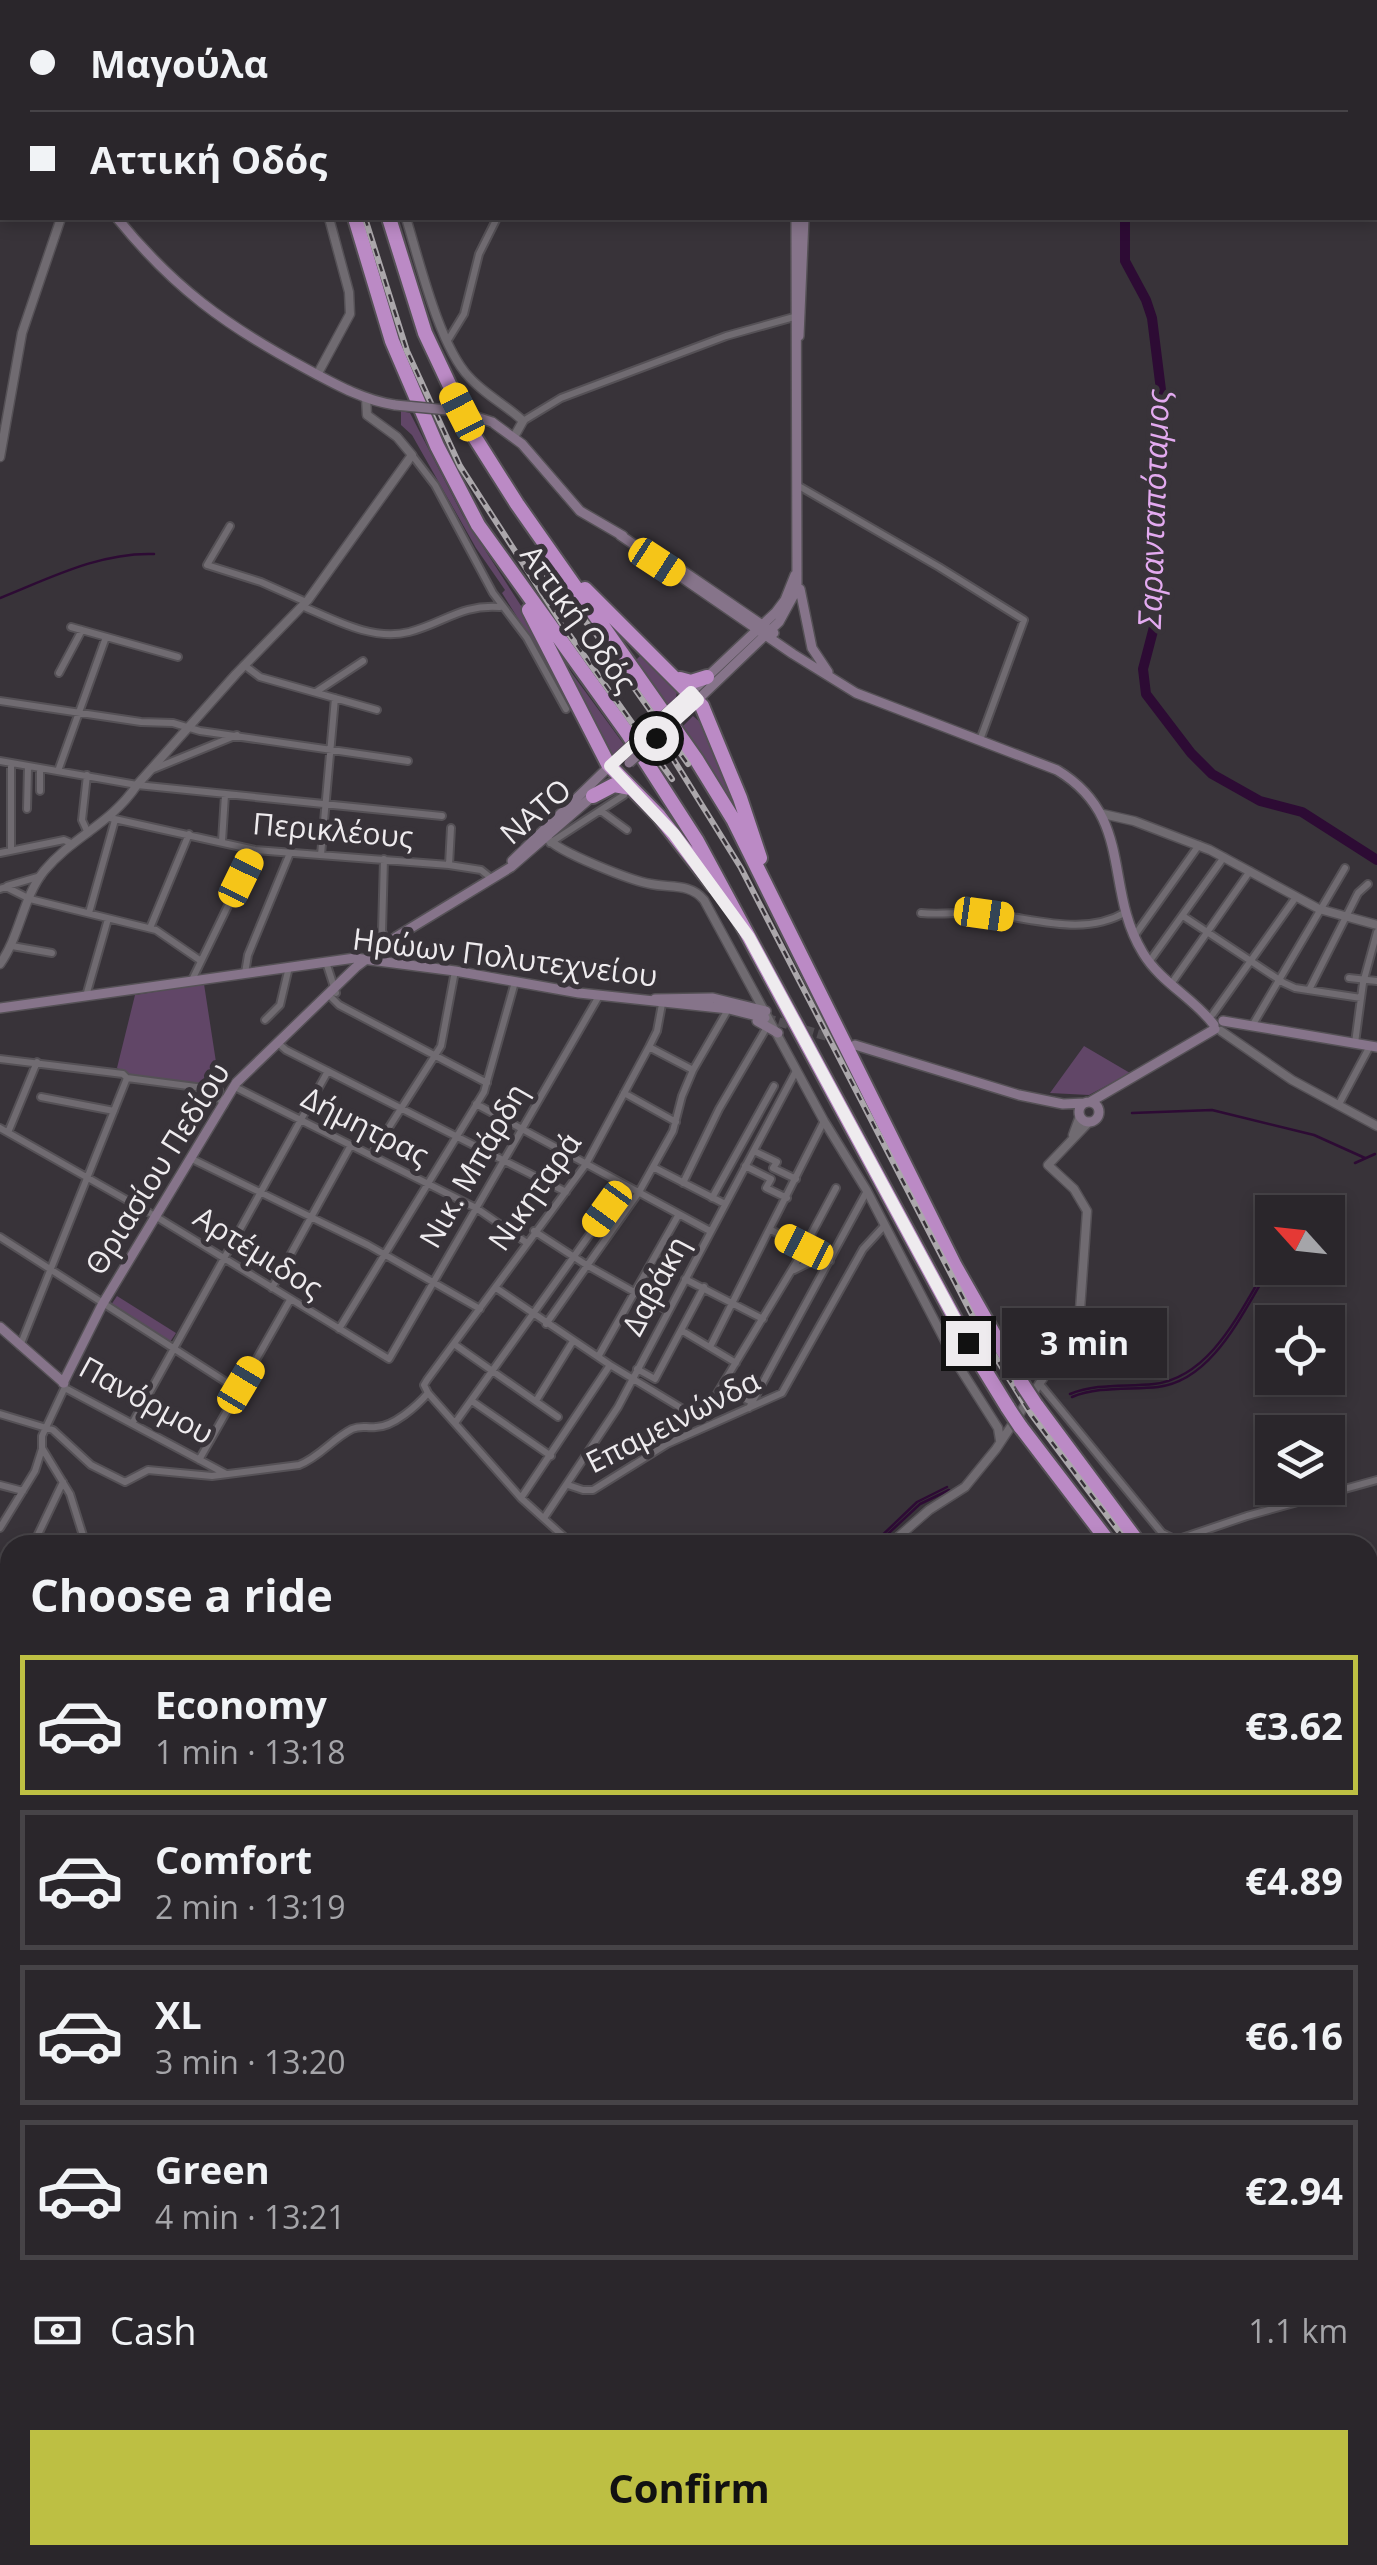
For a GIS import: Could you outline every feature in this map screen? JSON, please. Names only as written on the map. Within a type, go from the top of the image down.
[{"type":"highway","name":"Αττική Οδός","points":[[355,220],[386,326],[478,525],[566,646],[698,841],[968,1343],[1020,1426],[1103,1535]]},
{"type":"highway","name":"Αττική Οδός","points":[[390,220],[413,301],[451,391],[492,466],[733,818],[955,1266],[1036,1405],[1133,1535]]},
{"type":"highway","points":[[533,528],[602,607],[676,677],[740,798],[761,874]]},
{"type":"highway","points":[[517,583],[521,598],[619,764],[628,792]]},
{"type":"highway","points":[[676,677],[691,682],[708,677]]},
{"type":"highway","points":[[593,796],[614,785],[628,792],[674,834],[749,937]]},
{"type":"main road","points":[[119,220],[153,260],[203,306],[248,336],[370,399],[458,411],[492,422],[511,434],[580,511],[658,555],[833,678],[883,704],[1057,770],[1080,785],[1103,814],[1134,936],[1149,962],[1170,985],[1218,1024]]},
{"type":"main road","name":"ΝΑΤΟ","points":[[504,870],[791,604],[799,577],[796,220]]},
{"type":"main road","name":"ΝΑΤΟ","points":[[797,348],[804,220]]},
{"type":"main road","points":[[620,535],[764,630]]},
{"type":"main road","name":"ΝΑΤΟ","points":[[689,701],[746,641],[764,630],[788,593],[797,557]]},
{"type":"main road","points":[[799,577],[800,602],[812,648],[833,678]]},
{"type":"main road","points":[[746,621],[750,631],[746,641]]},
{"type":"main road","name":"ΝΑΤΟ","points":[[504,870],[549,840],[619,764]]},
{"type":"main road","name":"Θριασίου Πεδίου","points":[[64,1385],[104,1306],[235,1087],[366,960],[504,870]]},
{"type":"main road","name":"Ηρώων Πολυτεχνείου","points":[[0,1008],[289,966],[366,960],[766,1018]]},
{"type":"main road","points":[[642,1000],[688,996],[754,1001],[778,1033]]},
{"type":"main road","points":[[662,1004],[674,1010],[766,1018]]},
{"type":"main road","points":[[1083,1117],[1091,1104],[1113,1088],[1218,1024],[1374,1046]]},
{"type":"main road","points":[[854,1044],[1019,1095],[1062,1104],[1091,1104]]},
{"type":"main road","points":[[1062,1104],[1083,1117],[1096,1118],[1091,1104]]},
{"type":"main road","name":"Πανόρμου","points":[[0,1327],[64,1385]]},
{"type":"street","points":[[0,457],[22,333],[60,220]]},
{"type":"street","points":[[317,375],[350,314],[349,292],[330,220]]},
{"type":"street","points":[[407,220],[448,340],[471,380],[520,419]]},
{"type":"street","points":[[448,340],[464,314],[479,254],[496,220]]},
{"type":"street","points":[[511,434],[520,419],[577,392],[726,336],[794,317]]},
{"type":"street","points":[[370,399],[372,421],[397,437],[435,486],[502,607],[527,638],[566,709]]},
{"type":"street","points":[[89,913],[113,819],[150,770],[304,604],[412,455]]},
{"type":"street","points":[[796,484],[1024,620],[980,741]]},
{"type":"street","points":[[230,526],[207,565],[261,582],[369,632],[388,635],[421,628],[470,606],[502,607]]},
{"type":"street","points":[[71,626],[178,657]]},
{"type":"street","points":[[59,673],[82,630]]},
{"type":"street","points":[[58,771],[106,637]]},
{"type":"street","points":[[316,692],[363,661]]},
{"type":"street","points":[[244,665],[260,676],[377,710]]},
{"type":"street","points":[[320,855],[336,698]]},
{"type":"street","points":[[0,701],[141,722],[173,723],[408,761]]},
{"type":"street","points":[[150,770],[236,735]]},
{"type":"street","points":[[0,760],[137,785],[442,816]]},
{"type":"street","points":[[11,763],[11,850]]},
{"type":"street","points":[[27,809],[28,766]]},
{"type":"street","points":[[40,770],[40,791]]},
{"type":"street","points":[[87,776],[82,820],[88,833]]},
{"type":"street","points":[[549,840],[628,792]]},
{"type":"street","points":[[222,841],[225,795]]},
{"type":"street","points":[[601,811],[627,830]]},
{"type":"street","points":[[1103,814],[1134,820],[1198,845],[1318,909],[1377,928],[1355,1044]]},
{"type":"street","points":[[0,964],[12,946],[40,876],[73,844],[113,819]]},
{"type":"street","name":"Περικλέους","points":[[113,819],[254,850],[449,865],[481,870],[491,878]]},
{"type":"street","points":[[449,865],[451,828]]},
{"type":"street","points":[[150,928],[189,834]]},
{"type":"street","points":[[0,853],[64,840],[73,844]]},
{"type":"street","points":[[549,840],[648,884],[699,894],[754,1001]]},
{"type":"street","points":[[1134,936],[1198,845]]},
{"type":"street","points":[[192,980],[254,850]]},
{"type":"street","points":[[245,972],[248,955],[290,853]]},
{"type":"street","points":[[1149,962],[1225,857]]},
{"type":"street","points":[[384,859],[382,931],[387,944]]},
{"type":"street","points":[[1236,1038],[1278,980],[1346,868]]},
{"type":"street","points":[[1170,985],[1251,870]]},
{"type":"street","points":[[3,888],[40,876]]},
{"type":"street","points":[[1309,990],[1358,893],[1368,884]]},
{"type":"street","points":[[3,888],[30,899],[150,928],[201,961]]},
{"type":"street","points":[[1296,897],[1251,962],[1218,1024],[1292,1080],[1377,1126]]},
{"type":"street","points":[[922,914],[952,916],[973,912],[1087,926],[1127,911]]},
{"type":"street","points":[[1183,916],[1294,988],[1361,998]]},
{"type":"street","points":[[86,996],[108,919]]},
{"type":"street","points":[[12,946],[52,953]]},
{"type":"street","points":[[326,962],[332,993],[340,1005],[487,1082]]},
{"type":"street","points":[[265,1020],[280,1005],[289,966]]},
{"type":"street","points":[[372,1154],[436,1054],[455,971]]},
{"type":"street","points":[[1349,978],[1377,980]]},
{"type":"street","points":[[340,1330],[476,1104],[487,1082],[515,982]]},
{"type":"street","name":"Νικ. Μπάρδη","points":[[388,1359],[599,996]]},
{"type":"street","name":"Νικηταρά","points":[[428,1393],[424,1385],[427,1380],[586,1164],[650,1047],[662,1004]]},
{"type":"street","points":[[546,1324],[639,1192],[676,1122],[693,1070],[726,1014]]},
{"type":"street","points":[[683,1183],[766,1018]]},
{"type":"street","points":[[778,1033],[998,1428],[1000,1442]]},
{"type":"street","points":[[279,1044],[566,1192]]},
{"type":"street","points":[[1339,1104],[1374,1046]]},
{"type":"street","points":[[650,1047],[693,1070]]},
{"type":"street","points":[[0,1059],[218,1090],[225,1105]]},
{"type":"street","points":[[9,1130],[37,1062]]},
{"type":"street","name":"Δαβάκη","points":[[544,1518],[618,1408],[798,1069]]},
{"type":"street","points":[[132,1424],[328,1072]]},
{"type":"street","points":[[20,1346],[127,1078]]},
{"type":"street","points":[[712,1198],[774,1086]]},
{"type":"street","name":"Δήμητρας","points":[[235,1087],[476,1208],[527,1242]]},
{"type":"street","points":[[624,1093],[676,1122]]},
{"type":"street","points":[[41,1096],[114,1111]]},
{"type":"street","points":[[476,1104],[710,1231]]},
{"type":"street","points":[[900,1535],[964,1487],[1000,1442],[1074,1333],[1080,1315],[1087,1210],[1074,1189],[1048,1165],[1068,1143],[1083,1117]]},
{"type":"street","points":[[710,1347],[824,1121]]},
{"type":"street","name":"Αρτέμιδος","points":[[0,1128],[158,1217],[388,1359]]},
{"type":"street","points":[[272,1288],[351,1145]]},
{"type":"street","points":[[754,1150],[776,1162],[774,1168],[796,1179]]},
{"type":"street","points":[[192,1159],[385,1254],[480,1309]]},
{"type":"street","points":[[745,1166],[771,1179],[766,1188],[786,1198]]},
{"type":"street","points":[[653,1167],[725,1204]]},
{"type":"street","points":[[455,1423],[624,1185]]},
{"type":"street","points":[[496,1288],[702,1424],[836,1188]]},
{"type":"street","points":[[722,1388],[750,1406],[867,1191]]},
{"type":"street","points":[[598,1357],[679,1214]]},
{"type":"street","name":"Επαμεινώνδα","points":[[568,1485],[593,1490],[702,1424],[778,1395],[788,1386],[863,1249],[886,1225]]},
{"type":"street","points":[[771,1230],[804,1247]]},
{"type":"street","points":[[534,1231],[668,1311]]},
{"type":"street","points":[[0,1237],[236,1390]]},
{"type":"street","points":[[789,1274],[814,1260],[830,1261]]},
{"type":"street","points":[[686,1279],[763,1319]]},
{"type":"street","points":[[637,1369],[655,1378],[704,1287]]},
{"type":"street","points":[[199,1460],[290,1300]]},
{"type":"street","points":[[681,1330],[736,1362]]},
{"type":"street","points":[[536,1401],[573,1341]]},
{"type":"street","points":[[454,1344],[558,1417]]},
{"type":"street","points":[[521,1498],[610,1365]]},
{"type":"street","points":[[1039,1383],[1165,1535]]},
{"type":"street","points":[[0,1528],[35,1471],[46,1426],[64,1385]]},
{"type":"street","name":"Πανόρμου","points":[[64,1385],[226,1474]]},
{"type":"street","points":[[762,1386],[778,1395]]},
{"type":"street","points":[[0,1414],[46,1426],[116,1481],[133,1480],[148,1470],[194,1476],[299,1465],[312,1460],[349,1430],[360,1426],[380,1428],[420,1403],[428,1393],[521,1498],[562,1535]]},
{"type":"street","points":[[472,1401],[551,1456]]},
{"type":"street","points":[[42,1448],[49,1464],[64,1480],[83,1535]]},
{"type":"street","points":[[38,1535],[64,1480]]},
{"type":"street","points":[[1196,1535],[1247,1516],[1377,1480]]},
{"type":"street","points":[[0,1485],[23,1491]]},
{"type":"shaded area","points":[[401,411],[410,413],[463,516],[525,612],[577,713],[567,708],[536,647],[502,593],[505,590],[476,548],[412,435],[401,425]]},
{"type":"shaded area","points":[[642,654],[677,691],[676,698],[666,707],[634,662]]},
{"type":"shaded area","points":[[568,668],[625,746],[612,757],[595,729]]},
{"type":"shaded area","points":[[693,716],[700,722],[744,825],[680,729]]},
{"type":"shaded area","points":[[204,984],[220,1088],[127,1075],[117,1068],[135,995]]},
{"type":"shaded area","points":[[1084,1046],[1130,1073],[1089,1095],[1050,1093]]},
{"type":"shaded area","points":[[117,1296],[176,1333],[170,1342],[111,1305]]},
{"type":"waterway","name":"Σαρανταπόταμος","points":[[1125,220],[1125,261],[1152,318],[1164,414],[1162,455],[1150,509],[1154,627],[1143,669],[1146,694],[1212,774],[1260,801],[1302,812],[1377,860]]},
{"type":"waterway","points":[[0,598],[95,562],[154,554]]},
{"type":"waterway","points":[[1132,1113],[1212,1110],[1314,1135],[1365,1158]]},
{"type":"waterway","points":[[1355,1163],[1375,1154]]},
{"type":"waterway","points":[[1070,1394],[1101,1387],[1154,1384],[1194,1368],[1225,1336],[1256,1285]]},
{"type":"waterway","points":[[1072,1397],[1178,1382],[1212,1357],[1260,1285]]},
{"type":"waterway","points":[[882,1535],[917,1502],[947,1487]]},
{"type":"waterway","points":[[887,1535],[920,1504],[949,1490]]},
{"type":"tunnel","points":[[766,1018],[842,1041]]},
{"type":"railway","points":[[366,220],[407,351],[460,466],[566,630],[672,779]]},
{"type":"railway","points":[[547,577],[596,634],[688,764]]},
{"type":"railway","points":[[672,757],[741,868],[986,1342],[1031,1414],[1122,1535]]},
{"type":"route","points":[[656,738],[698,700],[691,692],[610,766],[674,834],[749,937],[968,1343]]}]
